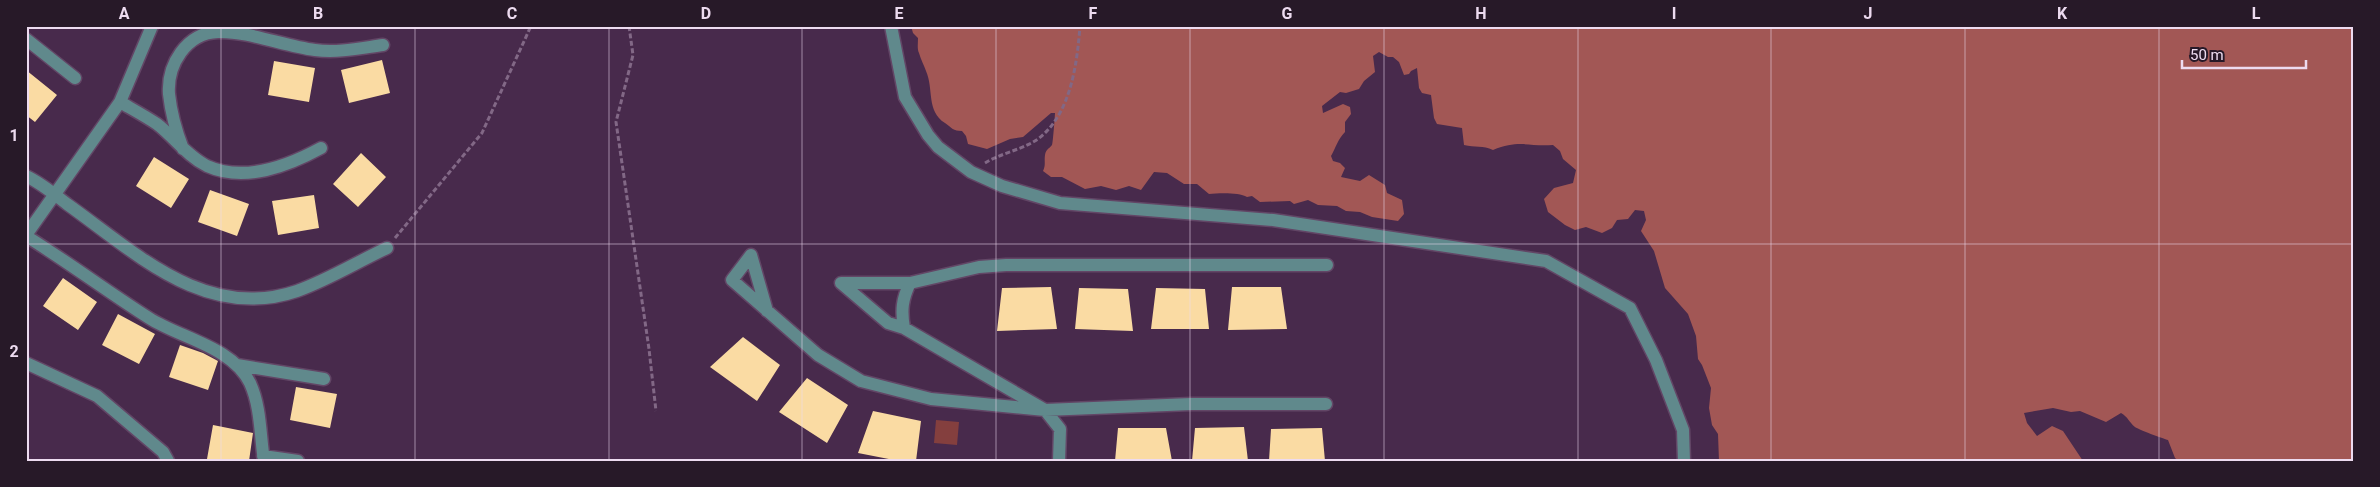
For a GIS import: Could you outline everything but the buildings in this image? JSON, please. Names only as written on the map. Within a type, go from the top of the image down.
[{"type":"street","points":[[152,26],[120,102],[26,235],[76,267],[151,320],[208,346],[237,365],[250,382],[258,406],[263,458],[298,461]]},
{"type":"street","points":[[890,26],[910,108],[928,135],[938,147],[971,172],[1019,192],[1060,203],[1274,220],[1546,260],[1630,308],[1656,360],[1684,430],[1684,461]]},
{"type":"street","points":[[183,149],[176,129],[169,92],[172,72],[177,56],[188,43],[204,34],[218,32],[236,34],[322,50],[337,51],[383,45]]},
{"type":"street","points":[[26,39],[75,78]]},
{"type":"street","points":[[120,102],[157,124],[183,149],[207,165],[227,172],[246,172],[283,167],[321,148]]},
{"type":"street","points":[[26,176],[156,268],[188,286],[220,296],[256,300],[297,291],[386,248]]},
{"type":"street","points":[[1059,461],[1060,429],[1045,410],[904,328],[888,323],[865,306],[841,283],[910,282],[979,267],[1006,265],[1327,265]]},
{"type":"street","points":[[904,328],[901,310],[910,282]]},
{"type":"street","points":[[767,311],[818,355],[861,381],[931,399],[1045,410],[1191,404],[1326,404]]},
{"type":"street","points":[[26,364],[96,396],[156,446],[168,461]]},
{"type":"street","points":[[237,365],[324,379]]},
{"type":"path","points":[[386,248],[482,133],[531,26]]},
{"type":"path","points":[[629,26],[633,55],[616,122],[649,349],[656,411]]},
{"type":"path","points":[[971,172],[989,160],[1038,139],[1050,126],[1066,102],[1072,83],[1080,26]]},
{"type":"shaded area","points":[[911,26],[2354,26],[2354,461],[2179,461],[2175,458],[2168,440],[2137,428],[2121,413],[2106,422],[2080,411],[2071,412],[2053,408],[2024,413],[2027,423],[2037,436],[2052,426],[2063,431],[2083,461],[1719,461],[1718,434],[1712,425],[1709,408],[1711,388],[1698,359],[1696,336],[1688,314],[1665,288],[1654,251],[1641,231],[1646,220],[1644,211],[1635,210],[1628,219],[1617,220],[1612,228],[1602,233],[1586,227],[1575,230],[1565,225],[1548,212],[1544,199],[1554,188],[1573,183],[1576,170],[1563,159],[1560,151],[1553,145],[1517,144],[1493,150],[1464,145],[1462,128],[1437,124],[1434,118],[1431,95],[1422,93],[1419,88],[1417,68],[1404,75],[1399,62],[1393,57],[1388,57],[1379,52],[1373,56],[1375,72],[1364,81],[1359,89],[1346,93],[1340,92],[1322,106],[1323,113],[1343,104],[1350,107],[1351,114],[1345,122],[1345,132],[1331,156],[1333,161],[1340,163],[1345,168],[1341,177],[1360,181],[1369,175],[1385,185],[1387,193],[1402,200],[1404,214],[1398,221],[1372,217],[1360,212],[1346,211],[1337,206],[1318,205],[1308,200],[1294,204],[1290,201],[1260,202],[1252,196],[1247,197],[1228,193],[1209,194],[1197,184],[1184,184],[1167,173],[1154,172],[1141,190],[1129,186],[1116,190],[1101,186],[1085,189],[1062,177],[1051,177],[1043,171],[1045,153],[1052,145],[1055,113],[1051,113],[1023,137],[1010,139],[987,149],[968,144],[966,136],[962,131],[951,128],[935,112],[928,78],[918,51],[918,38],[913,33]]},
{"type":"shaded area","points":[[936,420],[959,422],[957,445],[934,443]]}]
